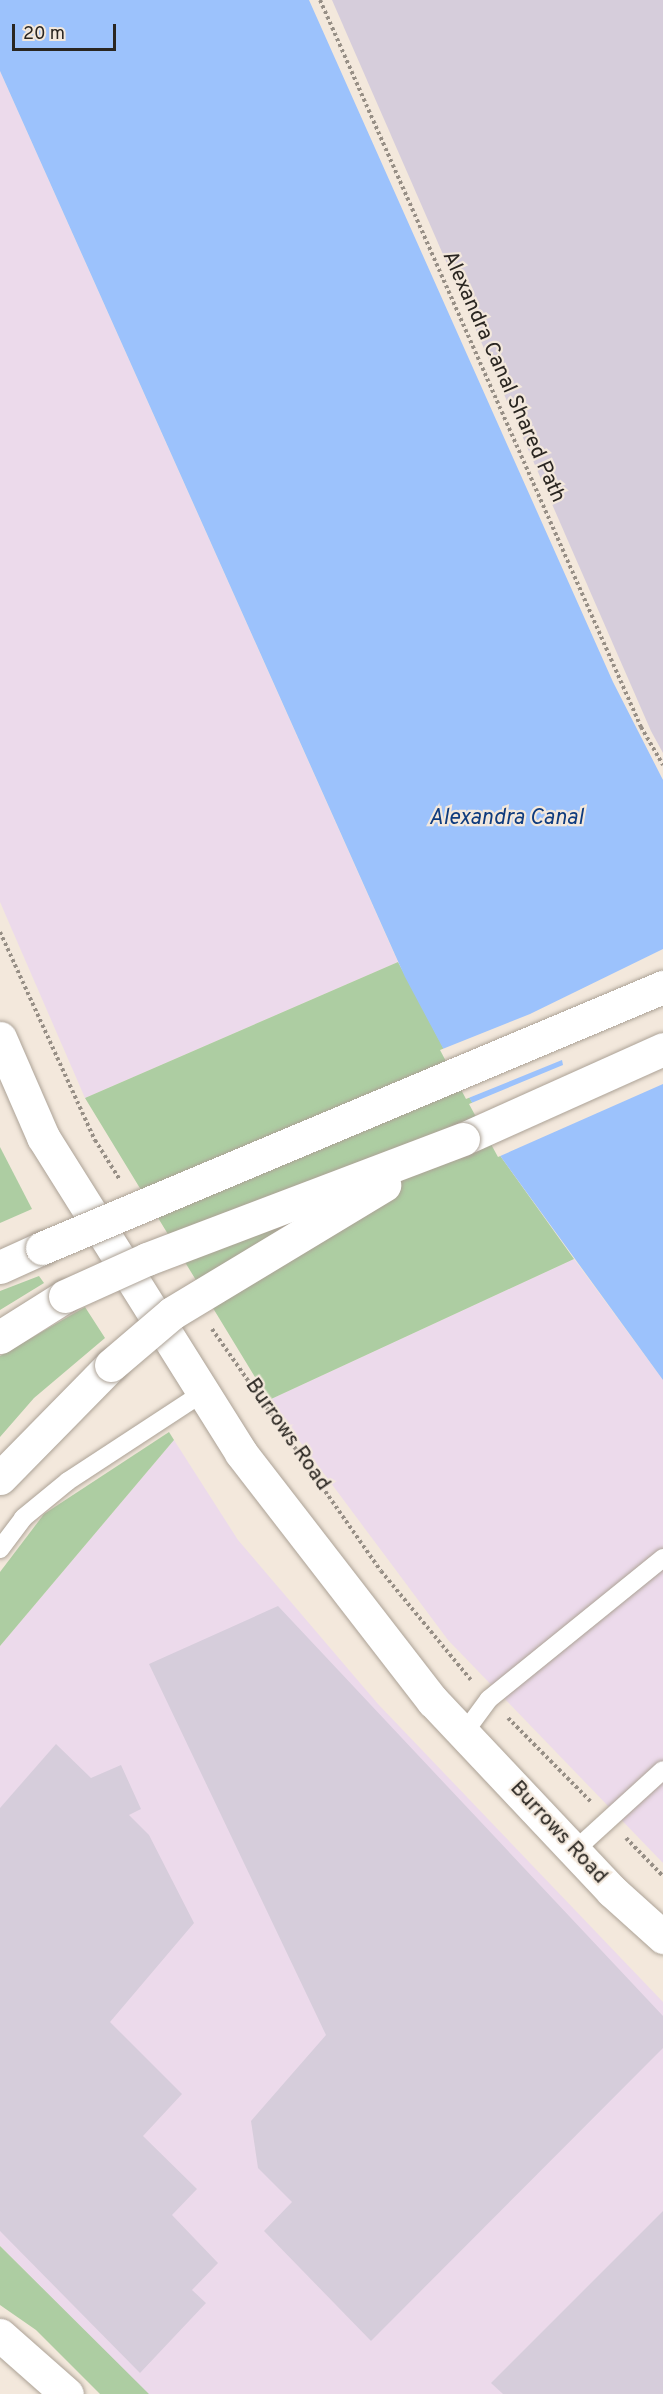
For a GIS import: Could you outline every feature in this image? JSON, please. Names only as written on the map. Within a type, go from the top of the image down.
[{"type":"main road","points":[[0,1267],[663,987]]},
{"type":"main road","name":"Burrows Road","points":[[0,1038],[43,1137],[201,1394],[241,1453],[464,1733],[574,1851],[663,1937]]},
{"type":"main road","points":[[0,1337],[65,1296],[147,1259],[463,1139],[663,1049]]},
{"type":"main road","points":[[0,1479],[111,1365],[172,1313],[463,1139]]},
{"type":"main road","points":[[0,1262],[42,1248]]},
{"type":"main road","points":[[0,2335],[67,2394]]},
{"type":"lane","points":[[0,1550],[23,1518],[68,1481],[201,1394]]},
{"type":"lane","points":[[464,1733],[489,1699],[663,1558]]},
{"type":"lane","points":[[574,1851],[663,1770]]},
{"type":"path","name":"Alexandra Canal Shared Path","points":[[320,0],[641,727],[663,765]]},
{"type":"path","points":[[0,932],[95,1140],[125,1189]]},
{"type":"path","name":"Burrows Road","points":[[205,1317],[381,1571],[489,1699],[663,1876]]},
{"type":"shaded area","points":[[0,71],[398,962],[85,1098],[0,902]]},
{"type":"shaded area","points":[[574,1259],[663,1380],[663,1863],[448,1640],[269,1400]]},
{"type":"shaded area","points":[[174,1440],[238,1540],[378,1704],[663,2002],[663,2394],[148,2394],[0,2246],[0,1646]]},
{"type":"green space","points":[[398,962],[501,1157],[574,1259],[269,1400],[85,1098]]},
{"type":"green space","points":[[0,1147],[32,1209],[0,1223]]},
{"type":"green space","points":[[39,1276],[44,1283],[0,1310],[0,1291]]},
{"type":"green space","points":[[85,1307],[105,1338],[34,1398],[0,1437],[0,1356]]},
{"type":"green space","points":[[169,1432],[174,1440],[0,1646],[0,1572],[44,1514]]},
{"type":"green space","points":[[0,2246],[149,2394],[100,2394],[36,2330],[0,2305]]},
{"type":"water","name":"Alexandra Canal","points":[[0,0],[309,0],[613,682],[663,780],[663,1380],[501,1157],[405,977],[0,71]]},
{"type":"pier","points":[[663,949],[663,1084],[498,1157],[469,1104],[563,1065],[562,1060],[466,1099],[440,1050],[530,1014]]},
{"type":"building","points":[[332,0],[663,0],[663,753],[651,731]]},
{"type":"building","points":[[278,1606],[663,2016],[663,2048],[371,2341],[264,2231],[292,2202],[258,2168],[251,2121],[326,2035],[149,1664]]},
{"type":"building","points":[[56,1744],[91,1778],[121,1765],[141,1809],[129,1815],[149,1835],[194,1923],[110,2022],[182,2094],[143,2136],[197,2189],[172,2215],[218,2263],[192,2290],[206,2303],[140,2373],[0,2231],[0,1808]]},
{"type":"building","points":[[663,2211],[663,2394],[503,2394],[491,2383]]}]
